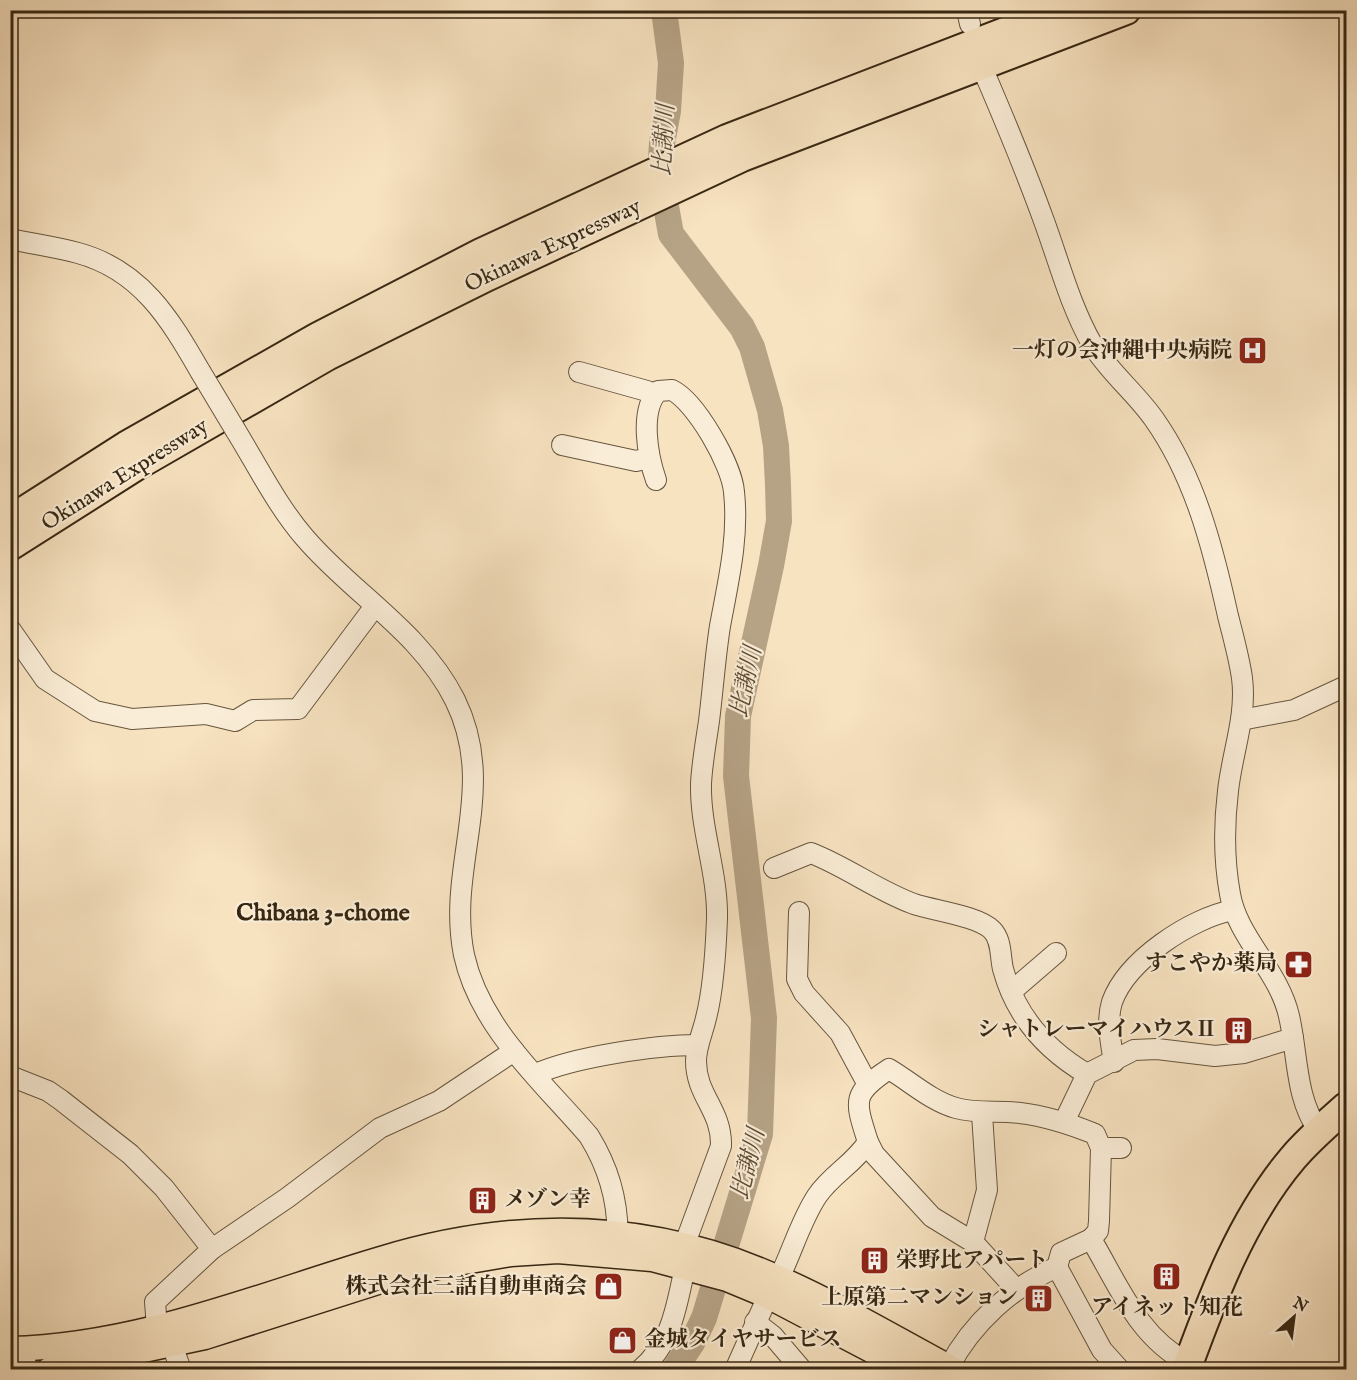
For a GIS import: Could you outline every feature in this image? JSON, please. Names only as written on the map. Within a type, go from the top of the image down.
[{"type":"highway","name":"Okinawa Expressway","points":[[10,520],[126,446],[318,337],[735,148],[1062,10]]},
{"type":"highway","name":"Okinawa Expressway","points":[[735,148],[1126,10]]},
{"type":"highway","name":"Okinawa Expressway","points":[[10,546],[135,466],[327,356],[588,215]]},
{"type":"highway","points":[[1187,1366],[1239,1240],[1254,1212],[1294,1157],[1347,1107]]},
{"type":"main road","points":[[20,1356],[120,1336],[165,1336],[272,1317],[381,1281],[446,1265],[523,1253],[617,1244],[688,1257],[744,1275],[952,1368]]},
{"type":"main road","points":[[774,1287],[906,1369]]},
{"type":"main road","points":[[49,1370],[127,1362],[165,1336]]},
{"type":"street","points":[[984,72],[1045,221],[1073,303],[1093,346],[1153,417],[1186,476],[1220,580],[1243,692],[1241,720],[1228,789],[1226,820],[1229,890],[1233,910],[1276,980],[1289,1014],[1304,1104],[1319,1131]]},
{"type":"street","points":[[10,239],[78,253],[102,261],[129,276],[148,293],[169,317],[236,432],[304,537],[375,606],[408,634],[434,667],[455,700],[468,733],[474,762],[474,796],[462,886],[460,923],[465,956],[477,991],[494,1025],[589,1136],[600,1153],[614,1192],[617,1244]]},
{"type":"street","points":[[579,372],[654,395]]},
{"type":"street","points":[[640,1370],[655,1355],[668,1334],[721,1146],[722,1130],[717,1114],[702,1092],[697,1075],[698,1045],[707,1016],[717,921],[717,899],[702,816],[701,783],[720,627],[733,563],[734,491],[728,466],[688,402],[672,390],[658,391],[654,395],[647,431],[649,458],[656,480]]},
{"type":"street","points":[[562,445],[636,461],[649,458]]},
{"type":"street","points":[[10,629],[45,679],[95,711],[132,719],[206,714],[235,721],[253,710],[298,709],[375,606]]},
{"type":"street","points":[[1241,720],[1294,710],[1347,686]]},
{"type":"street","points":[[774,868],[811,853],[914,904],[983,924],[993,931],[998,939],[1004,970],[1030,1028],[1059,1056],[1087,1074]]},
{"type":"street","points":[[1114,1062],[1110,1039],[1112,1003],[1136,965],[1177,934],[1215,913],[1233,910]]},
{"type":"street","points":[[799,912],[797,979],[804,993],[840,1033],[867,1083]]},
{"type":"street","points":[[1012,991],[1056,953]]},
{"type":"street","points":[[1064,1122],[1087,1074],[1134,1050],[1157,1049],[1215,1056],[1244,1053],[1293,1038]]},
{"type":"street","points":[[536,1074],[552,1067],[640,1050],[698,1045]]},
{"type":"street","points":[[181,1370],[165,1336],[156,1302],[212,1249],[286,1198],[380,1128],[439,1101],[514,1051]]},
{"type":"street","points":[[1016,1289],[973,1242],[932,1217],[874,1154],[858,1111],[858,1098],[867,1083],[889,1069],[935,1099],[954,1108],[982,1114],[1017,1112],[1064,1122],[1095,1134],[1101,1148],[1098,1231],[1091,1239],[1061,1253],[1057,1267],[1102,1350],[1120,1370]]},
{"type":"street","points":[[10,1076],[48,1091],[129,1154],[164,1188],[212,1249]]},
{"type":"street","points":[[973,1242],[987,1190],[982,1114]]},
{"type":"street","points":[[735,1370],[755,1322],[816,1198],[834,1174],[861,1153],[868,1142]]},
{"type":"street","points":[[1101,1148],[1121,1148]]},
{"type":"street","points":[[1091,1239],[1147,1334],[1187,1366]]},
{"type":"street","points":[[952,1368],[962,1342],[1016,1289],[1057,1267]]},
{"type":"street","points":[[755,1322],[773,1336],[802,1370]]},
{"type":"street","points":[[721,1370],[744,1346]]},
{"type":"waterway","name":"比謝川","points":[[664,10],[671,63],[660,173],[671,234],[742,327],[752,347],[770,410],[776,446],[779,521],[738,716],[736,776],[764,1018],[760,1134],[704,1318],[692,1343],[674,1370]]},
{"type":"place","name":"一灯の会沖縄中央病院","points":[[1253,351]]},
{"type":"place","name":"すこやか薬局","points":[[1298,964]]},
{"type":"place","name":"シャトレーマイハウスⅡ","points":[[1238,1030]]},
{"type":"place","name":"メゾン幸","points":[[483,1200]]},
{"type":"place","name":"栄野比アパート","points":[[875,1261]]},
{"type":"place","name":"アイネット知花","points":[[1167,1276]]},
{"type":"place","name":"株式会社三話自動車商会","points":[[608,1287]]},
{"type":"place","name":"上原第二マンション","points":[[1039,1298]]},
{"type":"place","name":"金城タイヤサービス","points":[[623,1340]]},
{"type":"district","name":"Chibana 3-chome","points":[[323,913]]}]
